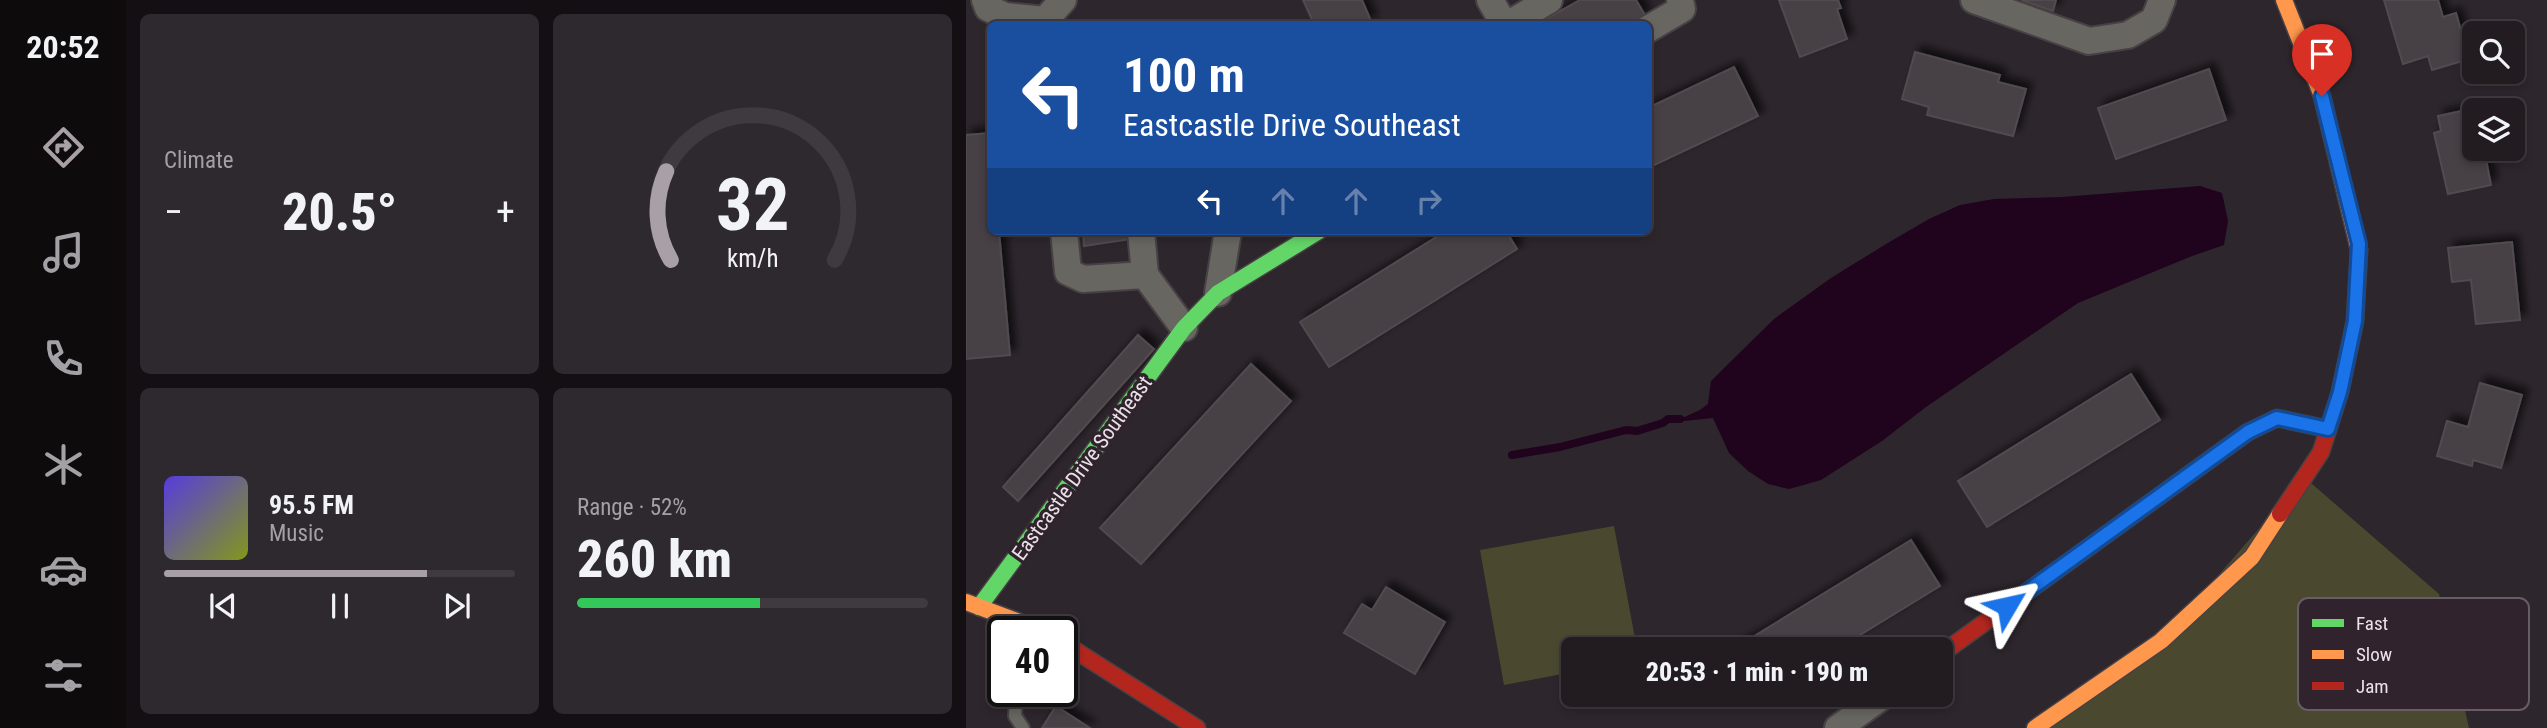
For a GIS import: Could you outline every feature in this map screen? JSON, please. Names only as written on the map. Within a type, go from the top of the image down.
[{"type":"street","points":[[985,0],[988,8],[1005,16],[1039,21]]},
{"type":"street","points":[[1047,21],[1063,0]]},
{"type":"street","points":[[1490,0],[1502,21]]},
{"type":"street","points":[[1514,21],[1549,0]]},
{"type":"street","points":[[1652,27],[1682,9],[1680,0]]},
{"type":"street","points":[[1974,0],[2089,41],[2128,35],[2154,19],[2162,0]]},
{"type":"street","points":[[2035,728],[2161,641],[2252,557],[2321,452],[2340,392],[2355,321],[2359,244],[2322,96],[2284,0]]},
{"type":"street","points":[[1064,235],[1068,272],[1083,279],[1144,275]]},
{"type":"street","points":[[1141,235],[1144,275],[1184,328]]},
{"type":"street","points":[[1219,293],[1227,235]]},
{"type":"street","name":"Eastcastle Drive Southeast","points":[[1005,616],[973,604],[1184,328],[1219,293],[1313,235]]},
{"type":"street","points":[[1953,645],[2248,432],[2277,418],[2328,429]]},
{"type":"street","points":[[1078,652],[1197,728]]},
{"type":"street","points":[[1838,728],[1867,707]]},
{"type":"lane","points":[[1015,707],[1015,716],[1023,728]]},
{"type":"shaded area","points":[[2200,186],[2222,193],[2228,221],[2224,245],[2078,303],[1926,407],[1882,441],[1821,480],[1789,489],[1768,484],[1748,471],[1729,453],[1713,418],[1684,421],[1680,419],[1708,404],[1711,381],[1774,319],[1831,278],[1886,244],[1960,205],[1994,199],[2062,197]]},
{"type":"shaded area","points":[[2304,477],[2439,594],[2440,598],[2298,598],[2298,710],[2465,710],[2469,728],[2035,728],[2161,641]]},
{"type":"shaded area","points":[[1614,526],[1635,637],[1561,637],[1561,674],[1504,685],[1480,550]]},
{"type":"building","points":[[1303,0],[1362,0],[1371,21],[1313,21]]},
{"type":"building","points":[[1580,0],[1636,0],[1645,15],[1634,21],[1542,21]]},
{"type":"building","points":[[1779,0],[1838,0],[1841,8],[1837,9],[1847,39],[1800,57]]},
{"type":"building","points":[[2021,0],[2056,0],[2053,11]]},
{"type":"building","points":[[2384,0],[2438,0],[2443,17],[2456,13],[2462,34],[2462,61],[2432,70],[2428,56],[2403,64]]},
{"type":"building","points":[[1915,52],[2000,75],[1998,82],[2026,89],[2013,136],[1927,115],[1929,107],[1902,99]]},
{"type":"building","points":[[1734,67],[1758,116],[1652,166],[1652,106]]},
{"type":"building","points":[[2209,69],[2226,120],[2116,159],[2098,108]]},
{"type":"building","points":[[2462,111],[2462,161],[2486,161],[2491,185],[2448,194],[2434,133],[2441,131],[2438,116]]},
{"type":"building","points":[[987,133],[987,235],[999,235],[1010,355],[966,359],[966,135]]},
{"type":"building","points":[[1083,235],[1131,235],[1131,239],[1084,246]]},
{"type":"building","points":[[1440,235],[1508,235],[1517,249],[1329,367],[1300,322]]},
{"type":"building","points":[[2512,242],[2520,320],[2476,324],[2471,280],[2452,282],[2448,248]]},
{"type":"building","points":[[1138,335],[1154,349],[1018,501],[1003,487]]},
{"type":"building","points":[[1251,364],[1291,401],[1141,564],[1100,528]]},
{"type":"building","points":[[2131,374],[2160,420],[1987,527],[1958,481]]},
{"type":"building","points":[[2480,383],[2522,395],[2501,468],[2473,460],[2472,466],[2437,456],[2447,421],[2468,427]]},
{"type":"building","points":[[1911,540],[1940,586],[1857,637],[1753,637]]},
{"type":"building","points":[[1386,587],[1445,622],[1415,674],[1344,633],[1362,604],[1372,610]]},
{"type":"building","points":[[1058,707],[1090,728],[1042,728]]},
{"type":"waterway","points":[[1512,455],[1560,447],[1626,430],[1637,431],[1668,419],[1680,419]]},
{"type":"traffic: fast","points":[[979,607],[1184,328],[1218,293],[1312,235]]},
{"type":"traffic: slow","points":[[2284,0],[2322,96],[2359,250]]},
{"type":"traffic: slow","points":[[2212,458],[2248,432],[2277,418],[2328,429]]},
{"type":"traffic: slow","points":[[2035,728],[2161,641],[2252,557],[2280,514]]},
{"type":"traffic: slow","points":[[966,602],[1003,616]]},
{"type":"traffic: jam","points":[[2280,514],[2321,452],[2340,392],[2355,321],[2359,250]]},
{"type":"traffic: jam","points":[[1953,645],[2212,458]]},
{"type":"traffic: jam","points":[[1078,652],[1197,728]]},
{"type":"route","points":[[2007,606],[2248,432],[2277,418],[2328,429],[2340,392],[2355,321],[2359,244],[2322,96]]}]
